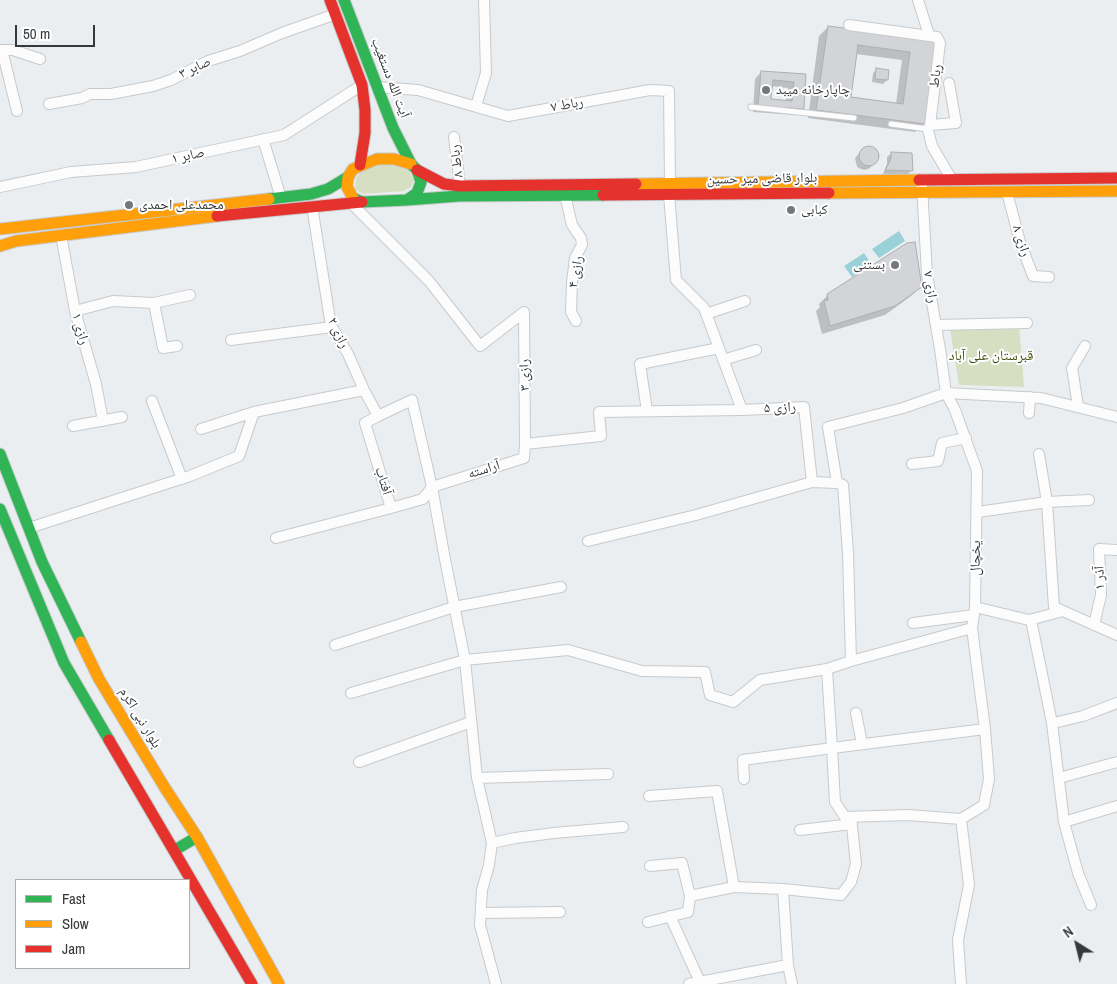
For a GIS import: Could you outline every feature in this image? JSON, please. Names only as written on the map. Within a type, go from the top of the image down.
[{"type":"main road","name":"آیت الله دستغیب","points":[[330,0],[362,85],[365,126],[360,165]]},
{"type":"main road","name":"آیت الله دستغیب","points":[[344,0],[392,128],[414,167]]},
{"type":"main road","points":[[0,229],[311,194],[328,189],[348,177],[360,165],[377,159],[394,159],[414,167],[421,182],[417,193],[407,200],[312,206],[61,235],[16,241],[0,246]]},
{"type":"main road","name":"بلوار قاضی میر حسین","points":[[414,167],[444,184],[460,186],[669,189],[922,187],[1007,192],[1117,191]]},
{"type":"main road","points":[[348,177],[348,187],[356,202]]},
{"type":"main road","name":"بلوار قاضی میر حسین","points":[[922,187],[952,180],[1117,178]]},
{"type":"main road","name":"بلوار قاضی میر حسین","points":[[407,200],[459,196],[565,196],[669,189]]},
{"type":"main road","name":"بلوار نبی اکرم","points":[[0,454],[42,562],[99,679],[197,837],[279,984]]},
{"type":"main road","points":[[0,510],[64,663],[252,984]]},
{"type":"main road","points":[[174,850],[197,837]]},
{"type":"street","points":[[476,106],[486,73],[484,0]]},
{"type":"street","name":"رباط","points":[[918,0],[929,35],[937,37],[940,43],[929,127]]},
{"type":"street","name":"صابر ۳","points":[[49,104],[82,98],[90,94],[110,94],[153,86],[171,80],[208,61],[240,51],[282,33],[336,14]]},
{"type":"street","points":[[849,25],[929,35]]},
{"type":"street","points":[[17,111],[1,50],[13,50],[40,59]]},
{"type":"street","points":[[949,83],[956,123],[929,127],[932,146],[952,180]]},
{"type":"street","name":"صابر ۱","points":[[0,187],[71,172],[136,167],[284,135],[362,85]]},
{"type":"street","name":"رباط ۷","points":[[377,87],[418,90],[508,116],[650,90],[669,91],[669,189]]},
{"type":"street","name":"رباط ۸","points":[[454,137],[460,186]]},
{"type":"street","points":[[263,140],[281,198]]},
{"type":"street","name":"رازی ۷","points":[[922,187],[927,274],[946,393]]},
{"type":"street","points":[[525,444],[601,436],[599,412],[742,410],[704,308],[676,280],[669,189]]},
{"type":"street","name":"رازی ۸","points":[[1007,192],[1020,242],[1033,276],[1049,277]]},
{"type":"street","name":"رازی ۴","points":[[565,196],[572,225],[581,238],[582,245],[575,258],[572,282],[571,312],[576,321]]},
{"type":"street","name":"رازی ۳","points":[[356,202],[429,282],[480,346],[524,312],[525,444]]},
{"type":"street","name":"رازی ۲","points":[[312,206],[319,259],[332,327],[348,354],[378,416]]},
{"type":"street","name":"رازی ۱","points":[[61,235],[74,311],[96,384],[103,421]]},
{"type":"street","points":[[74,311],[113,301],[154,303],[190,295]]},
{"type":"street","points":[[706,314],[745,301]]},
{"type":"street","points":[[154,303],[163,348],[177,346]]},
{"type":"street","points":[[936,325],[1027,323]]},
{"type":"street","points":[[231,340],[332,327]]},
{"type":"street","points":[[1078,406],[1072,368],[1085,346]]},
{"type":"street","points":[[647,411],[640,364],[719,348]]},
{"type":"street","points":[[723,360],[756,350]]},
{"type":"street","points":[[201,429],[254,412],[364,390]]},
{"type":"street","points":[[837,483],[828,427],[903,408],[946,393],[1041,398],[1117,417]]},
{"type":"street","name":"یخچال","points":[[946,393],[955,410],[977,471],[978,512],[975,611],[972,628],[985,729],[989,779],[984,804],[961,818]]},
{"type":"street","points":[[1029,414],[1030,397]]},
{"type":"street","points":[[378,416],[412,400],[432,486],[465,660],[477,778],[492,843],[489,865],[482,890],[480,925],[496,984]]},
{"type":"street","points":[[152,401],[182,478]]},
{"type":"street","name":"رازی ۵","points":[[742,410],[804,407],[812,482]]},
{"type":"street","points":[[29,528],[182,478],[239,456],[254,412]]},
{"type":"street","name":"آفتاب","points":[[378,416],[365,423],[391,508],[423,499],[432,486]]},
{"type":"street","points":[[74,426],[122,417]]},
{"type":"street","points":[[912,464],[938,461],[942,443],[966,438]]},
{"type":"street","name":"آراسته","points":[[432,486],[524,458],[525,444]]},
{"type":"street","points":[[1039,454],[1047,502],[1054,607],[1117,635]]},
{"type":"street","points":[[588,541],[812,482],[843,485],[848,553],[851,661]]},
{"type":"street","points":[[978,512],[1047,502],[1088,500]]},
{"type":"street","points":[[276,538],[391,508]]},
{"type":"street","name":"آذر ۱","points":[[1094,625],[1101,595],[1099,548],[1117,550]]},
{"type":"street","points":[[335,645],[454,607],[561,587]]},
{"type":"street","points":[[913,623],[975,611],[1031,620],[1063,611]]},
{"type":"street","points":[[1031,620],[1052,724],[1064,822],[1078,873],[1091,905]]},
{"type":"street","points":[[351,693],[465,660],[568,650],[642,671],[706,672],[710,695],[733,702],[760,680],[828,669],[972,628]]},
{"type":"street","points":[[828,669],[835,802],[845,817],[852,821]]},
{"type":"street","points":[[1058,722],[1083,716],[1117,703]]},
{"type":"street","points":[[856,713],[862,744]]},
{"type":"street","points":[[359,762],[471,722]]},
{"type":"street","points":[[744,779],[743,760],[985,729]]},
{"type":"street","points":[[1059,778],[1117,762]]},
{"type":"street","points":[[477,778],[608,774]]},
{"type":"street","points":[[648,796],[717,791],[734,887]]},
{"type":"street","points":[[1064,822],[1117,806]]},
{"type":"street","points":[[800,830],[852,821],[908,815],[961,818],[969,885],[958,940],[961,984]]},
{"type":"street","points":[[690,896],[734,887],[783,889],[841,895],[851,882],[856,864],[852,821]]},
{"type":"street","points":[[492,843],[554,833],[623,828]]},
{"type":"street","points":[[648,922],[688,912],[690,896],[682,863],[650,866]]},
{"type":"street","points":[[783,889],[788,965],[792,984]]},
{"type":"street","points":[[481,913],[560,912]]},
{"type":"street","points":[[670,916],[694,983],[714,982],[788,965]]},
{"type":"lane","points":[[751,107],[854,118]]},
{"type":"lane","points":[[891,124],[929,127]]},
{"type":"green space","points":[[379,162],[409,170],[414,180],[411,187],[404,191],[363,194],[355,189],[356,178],[364,168]]},
{"type":"green space","name":"قبرستان علی آباد","points":[[1019,324],[1024,387],[959,385],[950,328]]},
{"type":"water","points":[[899,231],[905,241],[879,258],[872,249]]},
{"type":"water","points":[[864,253],[871,264],[852,277],[844,266]]},
{"type":"building","points":[[828,26],[937,40],[925,124],[816,110]],"holes":[[[858,45],[910,52],[903,104],[851,97]]]},
{"type":"building","points":[[876,68],[889,70],[888,80],[875,79]]},
{"type":"building","name":"چاپارخانه میبد","points":[[761,71],[806,74],[804,109],[758,106]],"holes":[[[773,80],[794,82],[792,101],[771,99]]]},
{"type":"building","points":[[869,146],[876,149],[879,156],[876,163],[869,166],[862,163],[859,156],[862,149]]},
{"type":"building","points":[[891,152],[912,153],[913,171],[885,170],[891,159]]},
{"type":"building","name":"بستنی","points":[[915,242],[922,287],[895,306],[830,326],[824,301],[828,300],[827,294],[907,243]]},
{"type":"traffic: fast","points":[[344,0],[393,128],[411,164],[417,170],[421,182],[417,193],[407,200],[362,202],[353,198]]},
{"type":"traffic: fast","points":[[269,199],[311,194],[328,189],[348,177]]},
{"type":"traffic: fast","points":[[407,200],[459,196],[603,195]]},
{"type":"traffic: fast","points":[[0,454],[42,562],[81,642]]},
{"type":"traffic: fast","points":[[0,509],[64,663],[109,740]]},
{"type":"traffic: fast","points":[[175,850],[197,837]]},
{"type":"traffic: slow","points":[[353,198],[347,187],[348,177],[353,169],[377,159],[394,159],[411,164]]},
{"type":"traffic: slow","points":[[636,184],[919,180]]},
{"type":"traffic: slow","points":[[829,193],[1117,191]]},
{"type":"traffic: slow","points":[[0,229],[269,199]]},
{"type":"traffic: slow","points":[[0,246],[16,241],[217,216]]},
{"type":"traffic: slow","points":[[81,642],[99,679],[197,837],[279,984]]},
{"type":"traffic: jam","points":[[330,0],[362,85],[365,133],[360,165]]},
{"type":"traffic: jam","points":[[417,170],[444,184],[460,186],[636,184]]},
{"type":"traffic: jam","points":[[919,180],[1117,178]]},
{"type":"traffic: jam","points":[[603,195],[829,193]]},
{"type":"traffic: jam","points":[[217,216],[362,202]]},
{"type":"traffic: jam","points":[[109,740],[252,984]]},
{"type":"place","name":"چاپارخانه میبد","points":[[766,90]]},
{"type":"place","name":"محمدعلی احمدی","points":[[129,205]]},
{"type":"place","name":"کبابی","points":[[791,210]]},
{"type":"place","name":"بستنی","points":[[895,265]]}]
